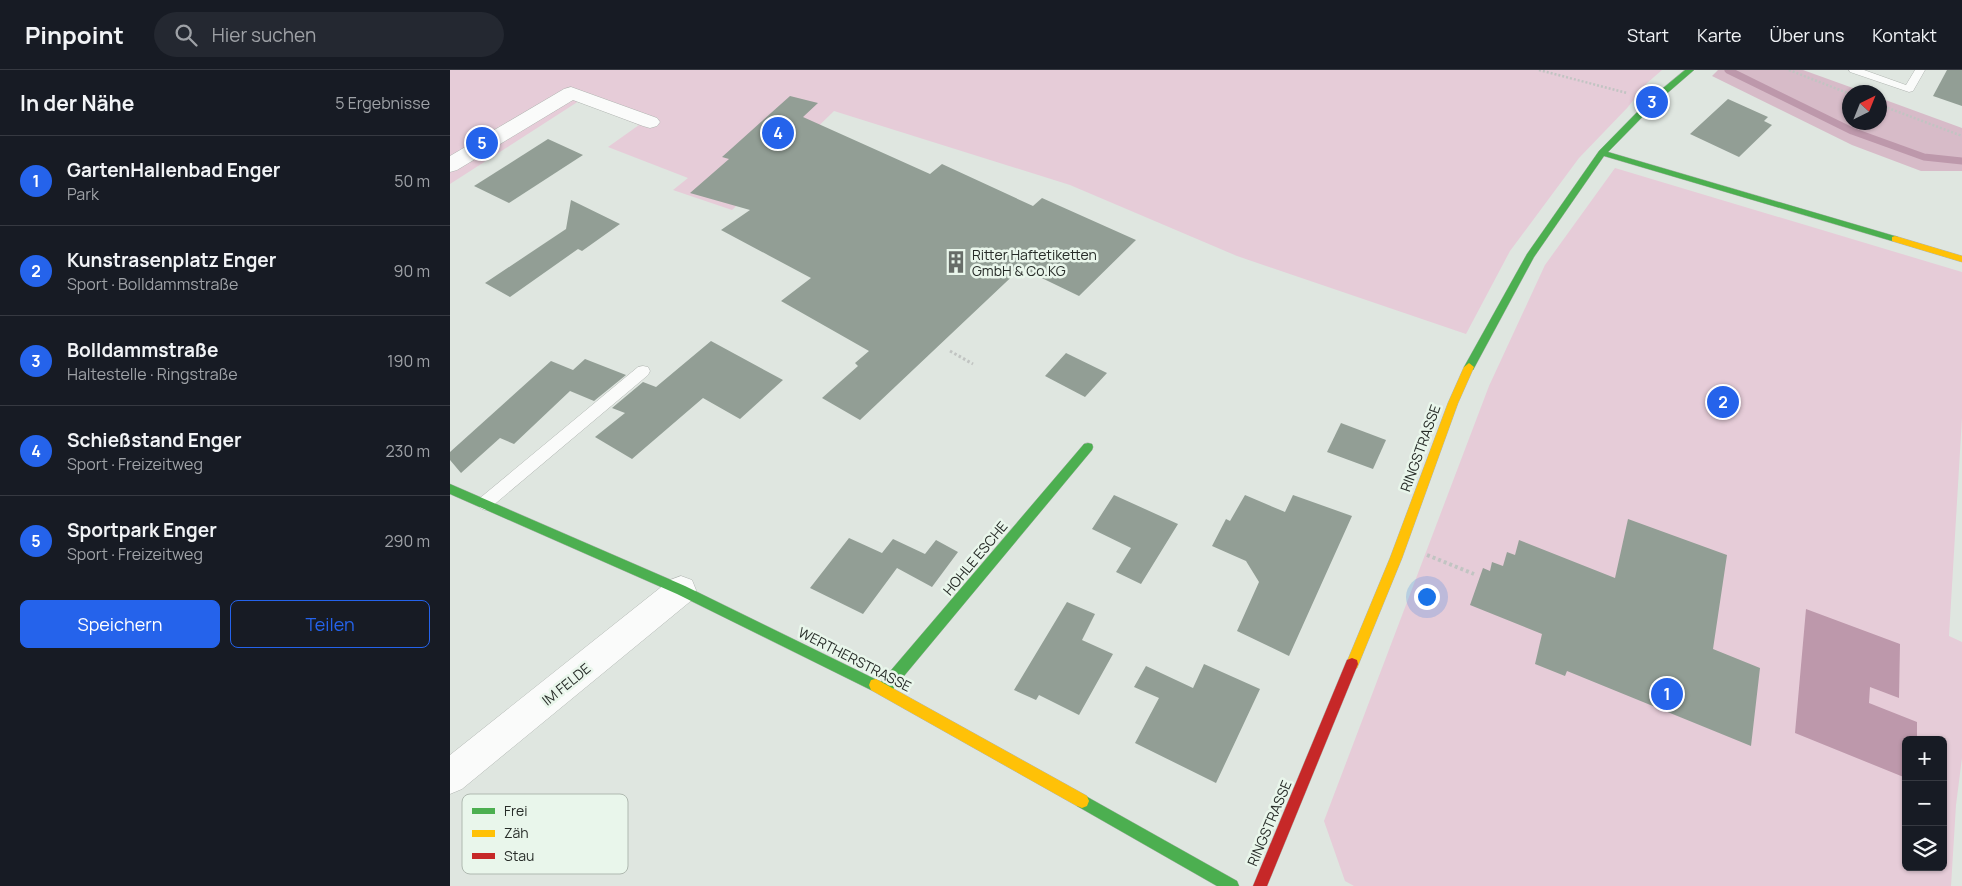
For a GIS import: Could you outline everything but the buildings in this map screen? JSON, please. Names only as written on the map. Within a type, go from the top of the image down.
[{"type":"street","name":"RINGSTRASSE","points":[[1260,886],[1396,558],[1453,403],[1472,359],[1530,256],[1602,153],[1654,100],[1690,70]]},
{"type":"street","points":[[450,165],[571,93],[650,122]]},
{"type":"street","points":[[1602,153],[1962,259]]},
{"type":"street","name":"HOHLE ESCHE","points":[[884,689],[1088,447]]},
{"type":"street","name":"WERTHERSTRASSE","points":[[450,489],[681,590],[884,689],[1232,886]]},
{"type":"street","name":"IM FELDE","points":[[450,777],[681,590]]},
{"type":"lane","points":[[1854,70],[1909,89],[1920,70]]},
{"type":"lane","points":[[484,503],[643,371]]},
{"type":"path","points":[[1539,70],[1654,100]]},
{"type":"path","points":[[1789,70],[1842,91]]},
{"type":"path","points":[[1887,108],[1962,136]]},
{"type":"path","points":[[950,351],[973,364]]},
{"type":"path","points":[[1442,561],[1474,574]]},
{"type":"shaded area","points":[[450,70],[1662,70],[1646,84],[1628,107],[1579,158],[1510,251],[1466,334],[1237,256],[1070,185],[834,111],[732,210],[673,190],[688,178],[608,147],[639,125],[579,101],[450,184]]},
{"type":"shaded area","points":[[1718,70],[1803,70],[1845,85],[1842,85],[1842,130],[1887,130],[1887,101],[1962,128],[1962,171],[1921,171],[1852,145],[1712,76]]},
{"type":"shaded area","points":[[1615,168],[1962,272],[1962,418],[1949,636],[1962,642],[1962,758],[1956,805],[1951,886],[1354,886],[1345,881],[1324,821],[1489,386],[1545,265]]},
{"type":"shaded area","points":[[1806,609],[1900,644],[1899,698],[1870,687],[1869,703],[1917,722],[1917,736],[1902,736],[1902,776],[1795,733]]},
{"type":"waterway","points":[[1728,70],[1852,131],[1924,157],[1962,161]]},
{"type":"traffic: fast","points":[[1469,367],[1530,256],[1602,153],[1654,100],[1690,70]]},
{"type":"traffic: fast","points":[[1602,153],[1895,239]]},
{"type":"traffic: fast","points":[[884,689],[1088,447]]},
{"type":"traffic: fast","points":[[450,489],[681,590],[876,685]]},
{"type":"traffic: fast","points":[[1082,801],[1232,886]]},
{"type":"traffic: slow","points":[[1895,239],[1962,259]]},
{"type":"traffic: slow","points":[[1352,664],[1396,558],[1453,403],[1469,367]]},
{"type":"traffic: slow","points":[[876,685],[1082,801]]},
{"type":"traffic: jam","points":[[1260,886],[1352,664]]},
{"type":"place","name":"Bolldammstraße","points":[[1652,102]]},
{"type":"place","name":"Schießstand Enger","points":[[778,133]]},
{"type":"place","name":"Sportpark Enger","points":[[482,143]]},
{"type":"place","name":"Ritter Haftetiketten GmbH & Co.KG","points":[[956,262]]},
{"type":"place","name":"Kunstrasenplatz Enger","points":[[1723,402]]},
{"type":"place","name":"GartenHallenbad Enger","points":[[1667,694]]}]
